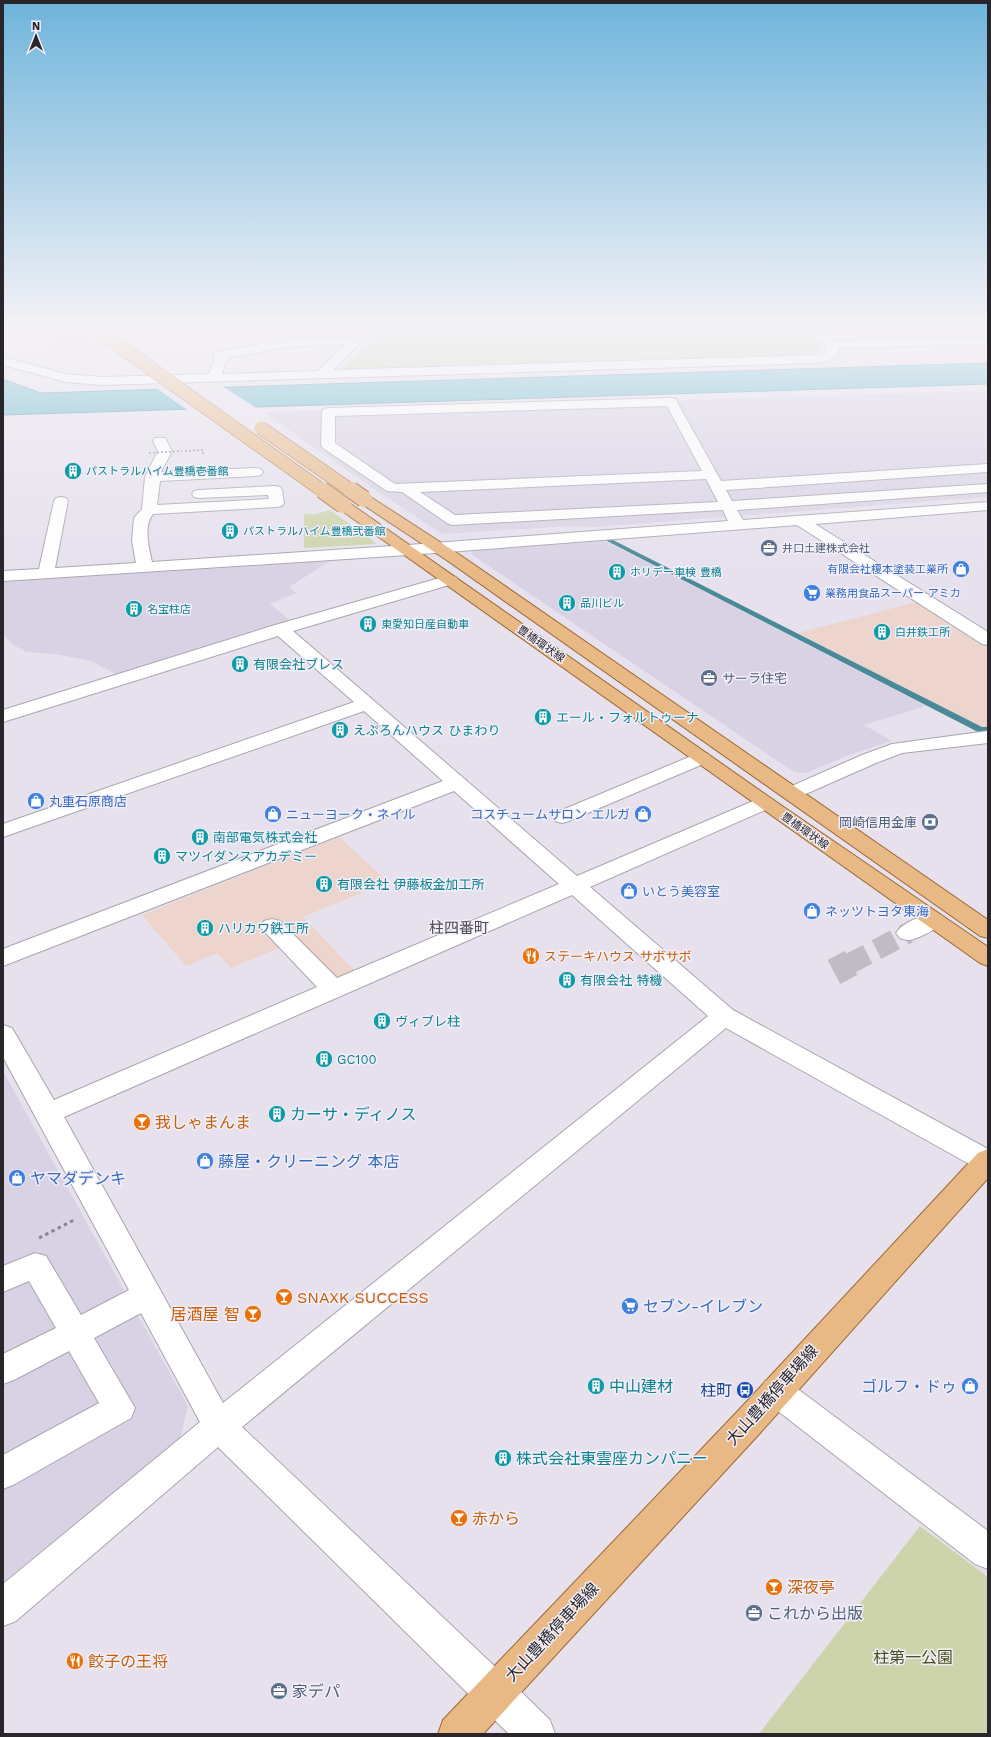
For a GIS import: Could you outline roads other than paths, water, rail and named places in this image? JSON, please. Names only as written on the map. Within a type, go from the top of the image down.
[{"type":"main road","name":"豊橋環状線","points":[[208,409],[701,758],[988,958]]},
{"type":"main road","name":"豊橋環状線","points":[[253,422],[364,499],[438,547],[988,931]]},
{"type":"main road","name":"大山豊橋停車場線","points":[[457,1734],[988,1161]]},
{"type":"street","points":[[430,409],[329,412],[328,445],[392,488],[714,480],[988,468]]},
{"type":"street","points":[[676,409],[738,525]]},
{"type":"street","points":[[145,567],[140,541],[142,518],[149,510],[152,477],[165,451],[160,441]]},
{"type":"street","points":[[152,477],[256,472]]},
{"type":"street","points":[[405,488],[452,520],[728,506],[988,488]]},
{"type":"street","points":[[149,510],[277,503],[275,490],[199,494]]},
{"type":"street","points":[[46,573],[61,501]]},
{"type":"street","points":[[3,576],[408,550],[988,506]]},
{"type":"street","points":[[799,520],[988,640]]},
{"type":"street","points":[[3,716],[281,629],[450,580]]},
{"type":"street","points":[[281,629],[724,1016],[988,1161]]},
{"type":"street","points":[[3,831],[367,704]]},
{"type":"street","points":[[792,793],[869,759],[899,748],[988,738]]},
{"type":"street","points":[[562,817],[701,758]]},
{"type":"street","points":[[3,958],[457,783]]},
{"type":"street","points":[[48,1113],[765,803]]},
{"type":"street","points":[[908,933],[933,920]]},
{"type":"street","points":[[272,926],[334,990]]},
{"type":"street","points":[[3,1608],[220,1426],[724,1016]]},
{"type":"street","points":[[3,1034],[220,1426],[495,1692],[536,1734]]},
{"type":"street","points":[[3,1280],[35,1265],[119,1408],[3,1473]]},
{"type":"street","points":[[3,1370],[148,1295]]},
{"type":"street","points":[[776,1391],[812,1420],[988,1552]]},
{"type":"water","points":[[3,409],[192,409],[3,415]]},
{"type":"waterway","points":[[609,540],[981,730],[988,729]]},
{"type":"tunnel","points":[[849,964],[908,933]]},
{"type":"tunnel","points":[[834,972],[851,963]]},
{"type":"place","name":"パストラルハイム豊橋壱番館","points":[[73,471]]},
{"type":"place","name":"パストラルハイム豊橋弐番館","points":[[230,531]]},
{"type":"place","name":"井口土建株式会社","points":[[769,548]]},
{"type":"place","name":"有限会社榎本塗装工業所","points":[[961,569]]},
{"type":"place","name":"ホリデー車検 豊橋","points":[[617,572]]},
{"type":"place","name":"業務用食品スーパー アミカ","points":[[812,593]]},
{"type":"place","name":"品川ビル","points":[[567,603]]},
{"type":"place","name":"名宝柱店","points":[[134,609]]},
{"type":"place","name":"東愛知日産自動車","points":[[368,624]]},
{"type":"place","name":"白井鉄工所","points":[[882,632]]},
{"type":"place","name":"有限会社ブレス","points":[[240,664]]},
{"type":"place","name":"サーラ住宅","points":[[709,678]]},
{"type":"place","name":"エール・フォルトゥーナ","points":[[543,717]]},
{"type":"place","name":"えぷろんハウス ひまわり","points":[[340,730]]},
{"type":"place","name":"丸重石原商店","points":[[36,801]]},
{"type":"place","name":"ニューヨーク・ネイル","points":[[273,814]]},
{"type":"place","name":"コスチュームサロン エルガ","points":[[643,814]]},
{"type":"place","name":"岡崎信用金庫","points":[[930,822]]},
{"type":"place","name":"南部電気株式会社","points":[[200,837]]},
{"type":"place","name":"マツイダンスアカデミー","points":[[162,856]]},
{"type":"place","name":"有限会社 伊藤板金加工所","points":[[324,884]]},
{"type":"place","name":"いとう美容室","points":[[629,891]]},
{"type":"place","name":"ネッツトヨタ東海","points":[[812,911]]},
{"type":"place","name":"ハリカワ鉄工所","points":[[205,928]]},
{"type":"place","name":"ステーキハウス サボサボ","points":[[531,956]]},
{"type":"place","name":"有限会社 特機","points":[[567,980]]},
{"type":"place","name":"ヴィブレ柱","points":[[382,1021]]},
{"type":"place","name":"GC100","points":[[324,1059]]},
{"type":"place","name":"カーサ・ディノス","points":[[277,1114]]},
{"type":"place","name":"我しゃまんま","points":[[142,1122]]},
{"type":"place","name":"藤屋・クリーニング 本店","points":[[205,1161]]},
{"type":"place","name":"ヤマダデンキ","points":[[17,1178]]},
{"type":"place","name":"SNAXK SUCCESS","points":[[284,1297]]},
{"type":"place","name":"セブン-イレブン","points":[[630,1306]]},
{"type":"place","name":"居酒屋 智","points":[[253,1314]]},
{"type":"place","name":"中山建材","points":[[596,1386]]},
{"type":"place","name":"ゴルフ・ドゥ","points":[[970,1386]]},
{"type":"place","name":"柱町","points":[[745,1390]]},
{"type":"place","name":"株式会社東雲座カンパニー","points":[[503,1458]]},
{"type":"place","name":"赤から","points":[[459,1518]]},
{"type":"place","name":"深夜亭","points":[[774,1587]]},
{"type":"place","name":"これから出版","points":[[754,1613]]},
{"type":"place","name":"餃子の王将","points":[[75,1661]]},
{"type":"place","name":"家デパ","points":[[279,1691]]},
{"type":"district","name":"柱四番町","points":[[459,928]]},
{"type":"park label","name":"柱第一公園","points":[[913,1657]]}]
